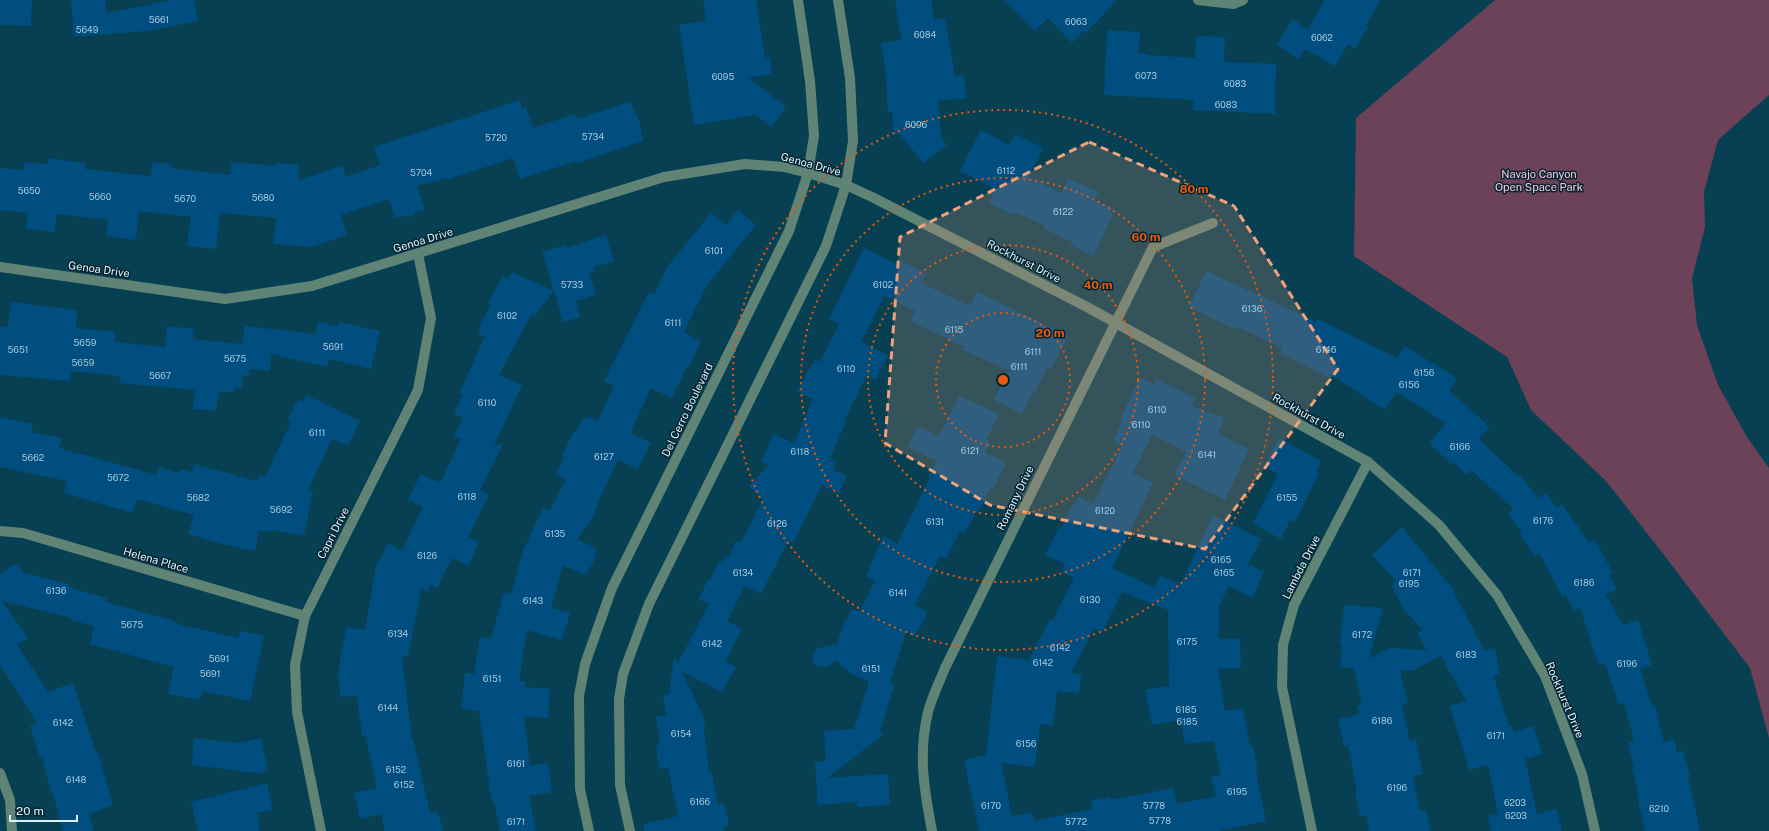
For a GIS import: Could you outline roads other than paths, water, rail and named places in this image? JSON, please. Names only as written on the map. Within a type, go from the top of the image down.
[{"type":"street","name":"Del Cerro Boulevard","points":[[589,831],[580,789],[579,696],[585,664],[612,588],[789,231],[808,173],[814,136],[810,81],[798,0]]},
{"type":"street","points":[[630,831],[620,785],[619,700],[623,674],[649,604],[826,246],[846,185],[853,141],[850,78],[838,0]]},
{"type":"street","points":[[1198,0],[1233,4],[1243,0]]},
{"type":"street","name":"Genoa Drive","points":[[0,267],[225,298],[312,286],[664,177],[745,164],[784,167],[846,185]]},
{"type":"street","name":"Rockhurst Drive","points":[[846,185],[879,200],[1115,323],[1368,462],[1439,525],[1497,595],[1545,676],[1582,774],[1595,831]]},
{"type":"street","name":"Romany Drive","points":[[932,831],[923,785],[922,753],[928,712],[945,668],[1153,247],[1213,223]]},
{"type":"street","name":"Capri Drive","points":[[321,831],[297,712],[295,665],[305,616],[418,390],[431,318],[418,254]]},
{"type":"street","name":"Lambda Drive","points":[[1312,831],[1282,687],[1283,645],[1294,605],[1368,462]]},
{"type":"street","name":"Helena Place","points":[[0,531],[23,533],[305,616]]},
{"type":"street","points":[[0,773],[10,800],[12,831]]},
{"type":"park label","name":"Navajo Canyon Open Space Park","points":[[1539,180]]}]
